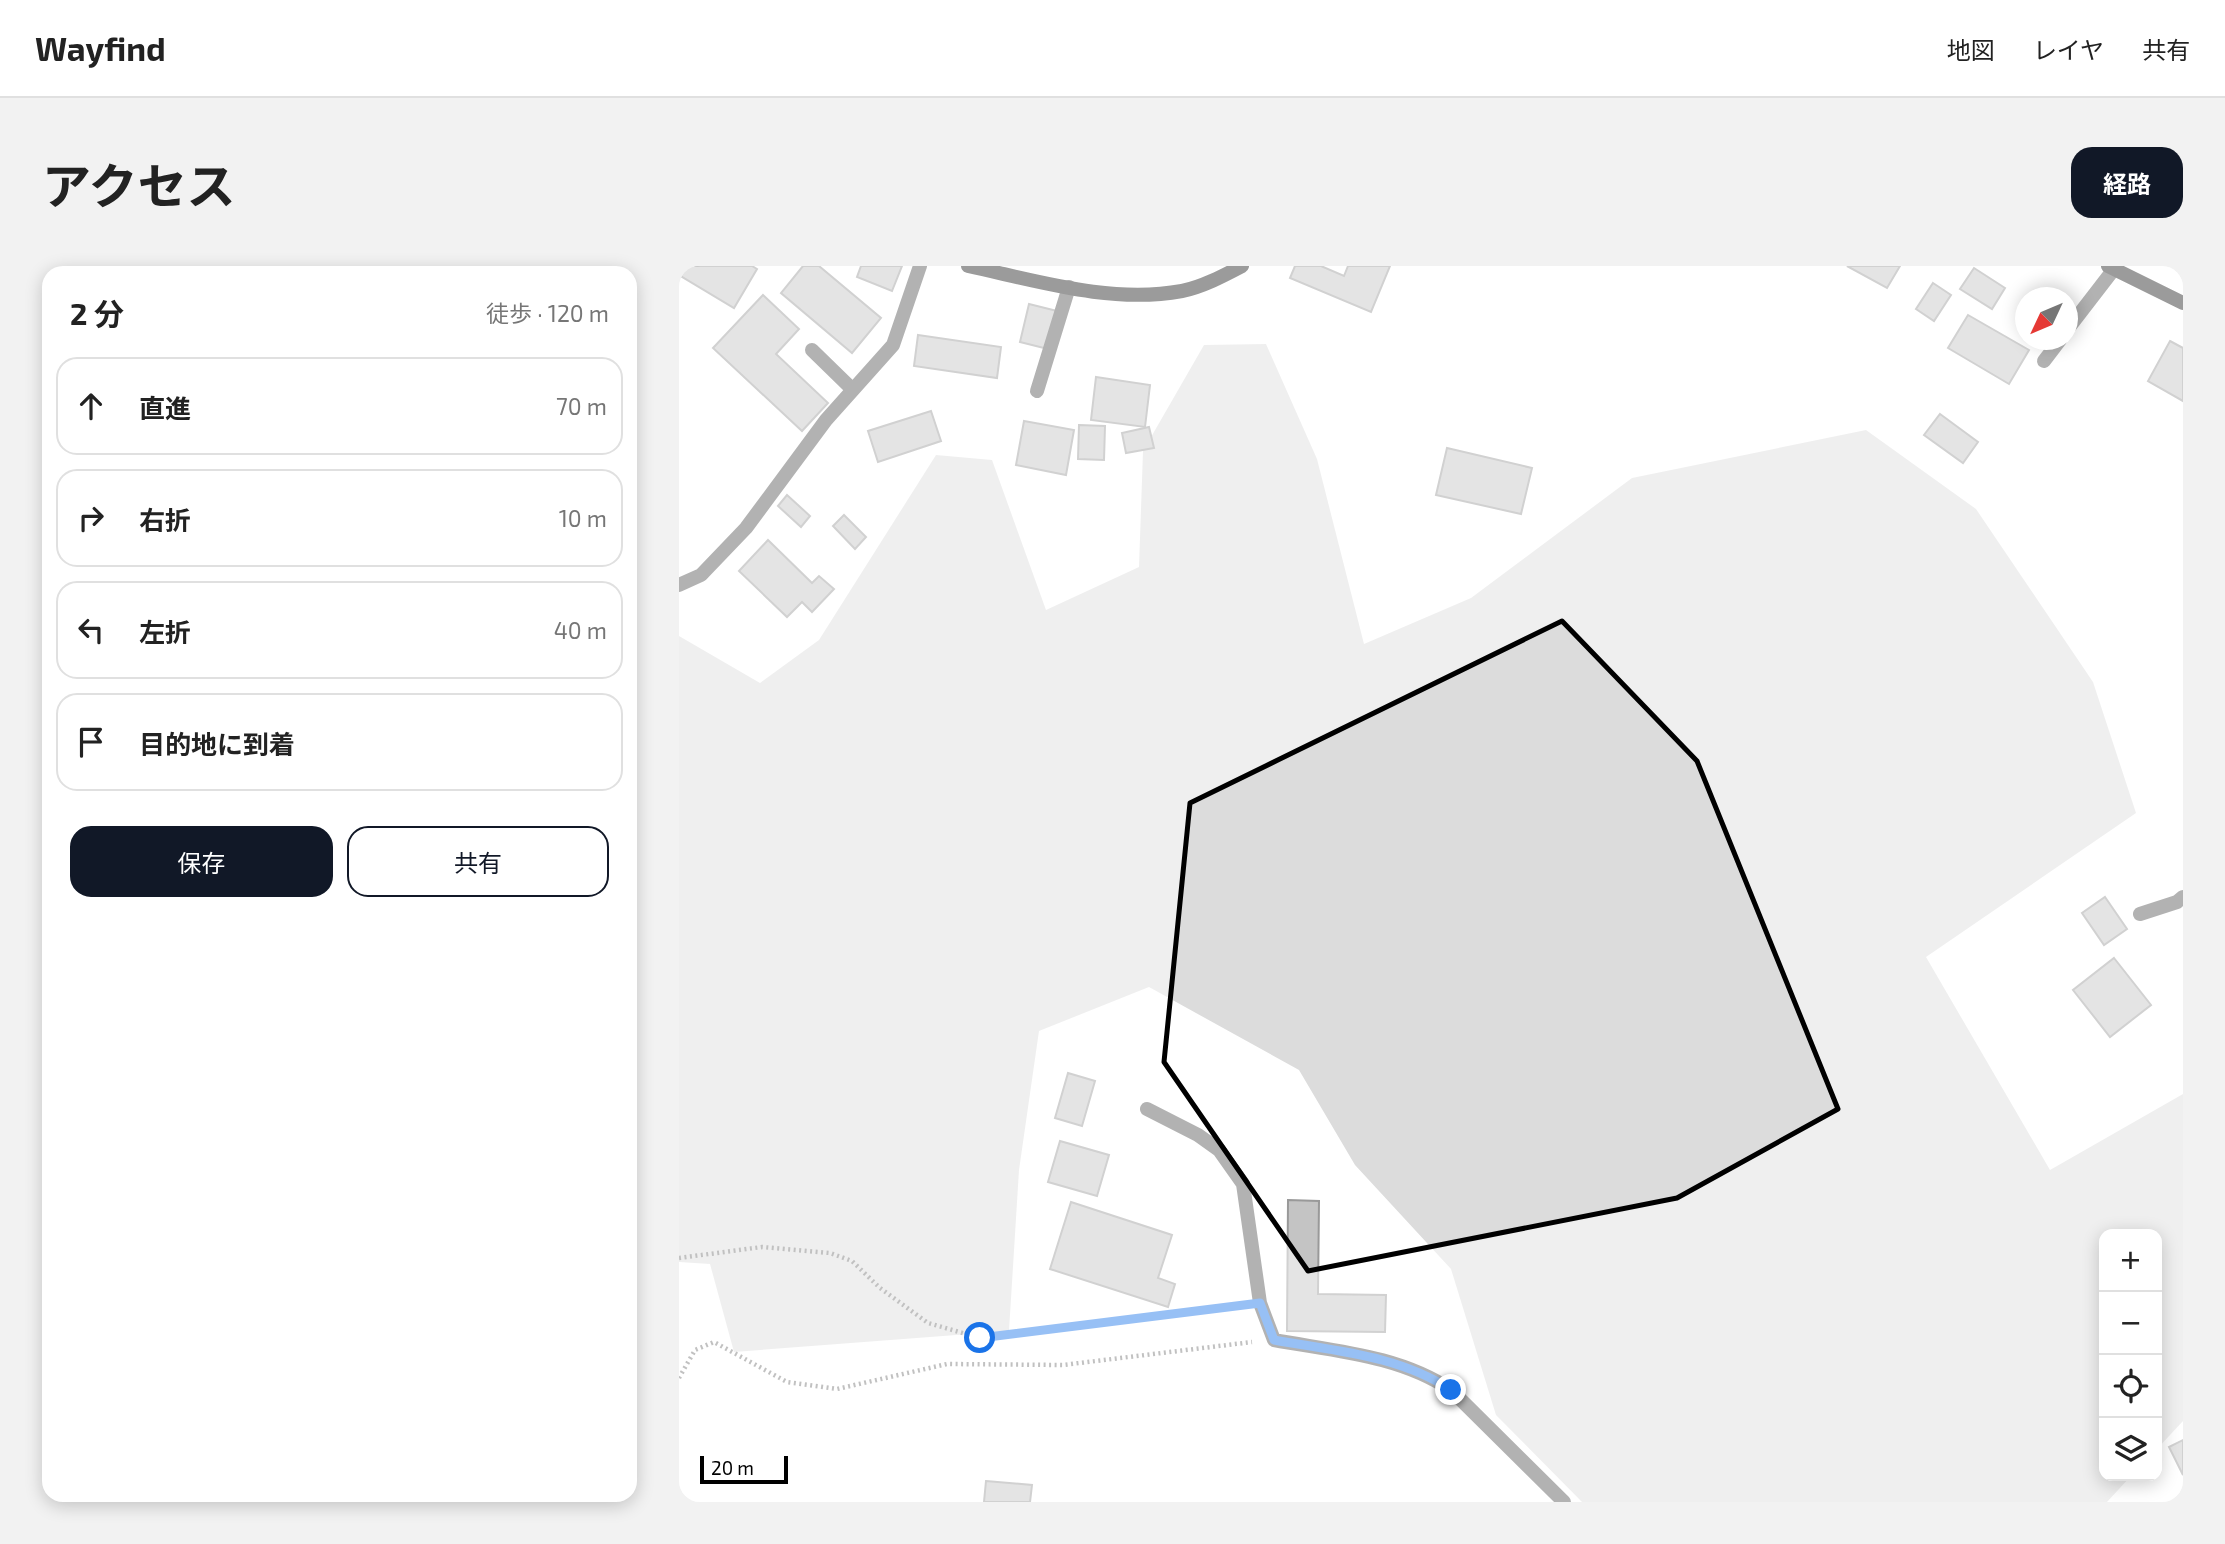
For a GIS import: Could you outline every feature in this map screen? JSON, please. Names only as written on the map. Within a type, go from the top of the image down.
[{"type":"main road","points":[[968,266],[1121,295],[1184,291],[1242,266]]},
{"type":"main road","points":[[2111,267],[2183,303]]},
{"type":"street","points":[[679,585],[701,575],[746,528],[826,420],[893,345],[920,266]]},
{"type":"street","points":[[2078,314],[2111,267]]},
{"type":"street","points":[[1037,391],[1069,287]]},
{"type":"street","points":[[811,350],[852,389]]},
{"type":"street","points":[[2044,361],[2052,350]]},
{"type":"street","points":[[2140,914],[2177,902],[2183,897]]},
{"type":"street","points":[[1147,1109],[1198,1135],[1219,1150],[1243,1184],[1260,1303],[1274,1340],[1391,1362],[1435,1379],[1451,1390],[1564,1502]]},
{"type":"path","points":[[679,1258],[762,1247],[830,1252],[852,1261],[880,1287],[928,1323],[980,1338],[1260,1303]]},
{"type":"path","points":[[679,1378],[695,1350],[714,1342],[787,1382],[837,1389],[947,1364],[1063,1365],[1274,1340]]},
{"type":"highlighted area","points":[[1562,621],[1697,761],[1838,1109],[1677,1198],[1308,1271],[1164,1062],[1190,803]]},
{"type":"shaded area","points":[[1266,344],[1317,459],[1364,644],[1471,598],[1632,478],[1866,430],[1976,509],[2093,682],[2136,813],[1926,957],[2050,1170],[2183,1094],[2183,1421],[2162,1444],[2162,1229],[2099,1229],[2099,1481],[2126,1481],[2107,1502],[1582,1502],[1496,1415],[1451,1269],[1355,1165],[1299,1070],[1149,987],[1039,1031],[1019,1170],[1009,1331],[734,1352],[710,1264],[679,1262],[679,636],[760,683],[819,640],[936,455],[992,460],[1046,610],[1139,567],[1143,451],[1204,345]]},
{"type":"building","points":[[681,266],[752,266],[757,269],[734,308],[679,275]]},
{"type":"building","points":[[803,266],[819,266],[881,318],[852,353],[781,293]]},
{"type":"building","points":[[861,266],[902,266],[892,291],[857,277]]},
{"type":"building","points":[[1295,266],[1321,266],[1344,276],[1348,266],[1390,266],[1371,312],[1290,278]]},
{"type":"building","points":[[1847,266],[1900,266],[1887,288]]},
{"type":"building","points":[[1974,268],[2005,288],[1992,309],[1960,289]]},
{"type":"building","points":[[1933,283],[1951,295],[1934,321],[1916,309]]},
{"type":"building","points":[[763,295],[799,329],[776,354],[828,403],[802,431],[713,348]]},
{"type":"building","points":[[1029,304],[1057,311],[1048,349],[1020,342]]},
{"type":"building","points":[[1968,315],[2015,342],[2015,350],[2029,350],[2009,384],[1948,348]]},
{"type":"building","points":[[918,335],[1001,347],[997,378],[914,366]]},
{"type":"building","points":[[2170,341],[2183,348],[2183,401],[2148,381]]},
{"type":"building","points":[[1096,377],[1150,385],[1145,427],[1091,420]]},
{"type":"building","points":[[931,411],[941,441],[878,462],[868,431]]},
{"type":"building","points":[[1940,414],[1978,442],[1963,463],[1924,435]]},
{"type":"building","points":[[1024,421],[1074,430],[1066,475],[1016,465]]},
{"type":"building","points":[[1079,425],[1105,426],[1104,460],[1078,459]]},
{"type":"building","points":[[1149,427],[1154,448],[1126,453],[1122,433]]},
{"type":"building","points":[[1447,448],[1532,468],[1521,514],[1436,495]]},
{"type":"building","points":[[787,495],[810,516],[801,527],[778,506]]},
{"type":"building","points":[[844,515],[866,537],[855,549],[833,526]]},
{"type":"building","points":[[768,540],[812,583],[819,576],[834,589],[812,612],[802,602],[787,617],[739,571]]},
{"type":"building","points":[[2105,897],[2127,929],[2104,945],[2082,913]]},
{"type":"building","points":[[2114,958],[2151,1005],[2110,1037],[2073,990]]},
{"type":"building","points":[[1068,1073],[1095,1081],[1082,1126],[1055,1118]]},
{"type":"building","points":[[1060,1141],[1109,1155],[1097,1196],[1048,1182]]},
{"type":"building","points":[[1288,1200],[1319,1201],[1318,1294],[1386,1295],[1385,1332],[1287,1331]]},
{"type":"building","points":[[1071,1202],[1172,1235],[1158,1278],[1175,1284],[1168,1307],[1050,1269]]},
{"type":"building","points":[[2183,1440],[2183,1475],[2169,1447]]},
{"type":"building","points":[[986,1481],[1032,1485],[1030,1502],[984,1502]]},
{"type":"route","points":[[980,1338],[1260,1303],[1274,1340],[1391,1362],[1435,1379],[1451,1390]]}]
